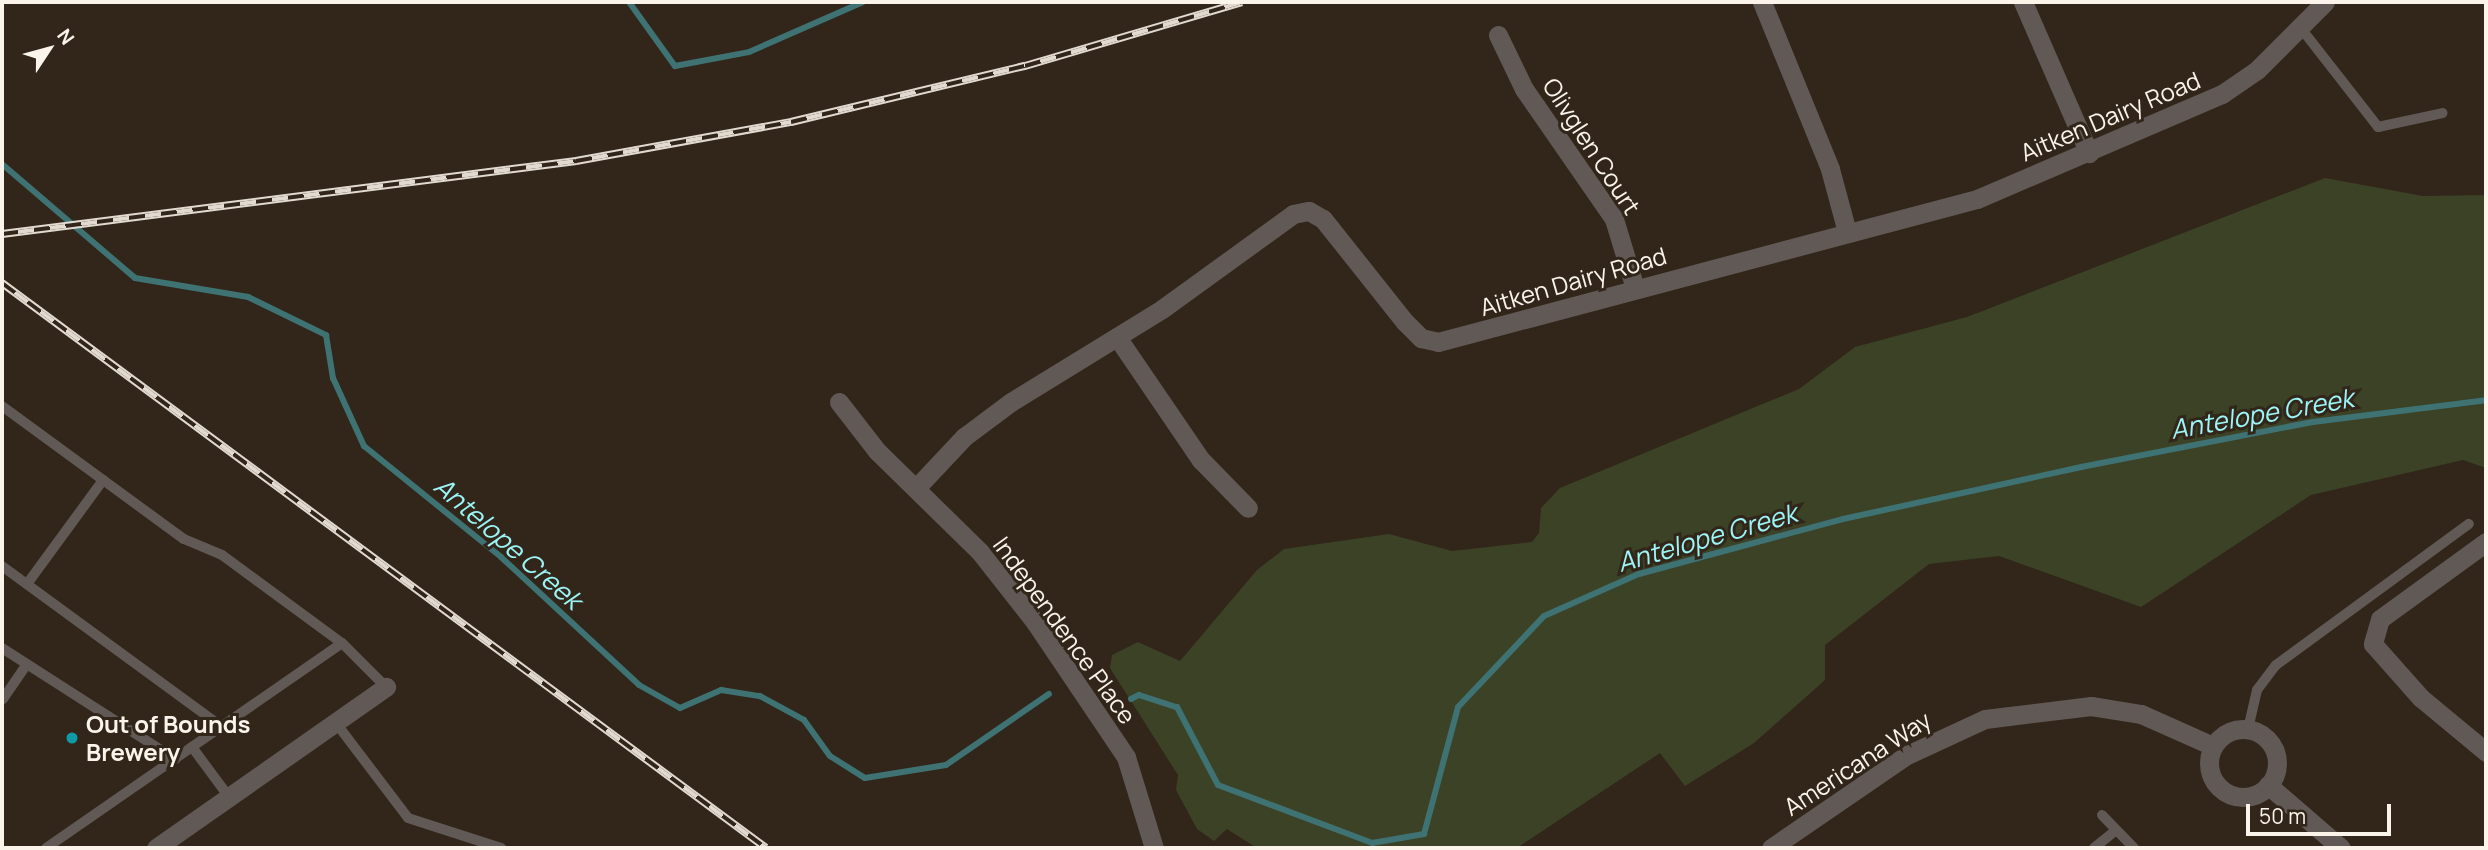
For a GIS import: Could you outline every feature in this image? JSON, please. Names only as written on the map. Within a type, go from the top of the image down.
[{"type":"street","points":[[1762,2],[1830,169],[1847,232]]},
{"type":"street","points":[[2023,2],[2088,153]]},
{"type":"street","name":"Aitken Dairy Road","points":[[917,487],[964,437],[1117,337],[1293,214],[1309,211],[1405,322],[1421,338],[1438,342],[1977,199],[2222,94],[2300,27],[2319,4]]},
{"type":"street","name":"Olivglen Court","points":[[1498,35],[1524,89],[1614,219],[1635,288]]},
{"type":"street","points":[[1117,337],[1201,460],[1248,508]]},
{"type":"street","name":"Independence Place","points":[[839,402],[1035,622],[1126,757],[1154,848]]},
{"type":"street","points":[[2486,542],[2380,619],[2373,644],[2430,708],[2486,752]]},
{"type":"street","points":[[156,848],[386,687]]},
{"type":"street","name":"Americana Way","points":[[1771,848],[1907,755],[1985,719],[2091,706],[2141,714],[2213,746]]},
{"type":"street","points":[[2248,729],[2275,752],[2269,785],[2248,796],[2220,788],[2210,770],[2213,746],[2230,731],[2248,729]]},
{"type":"street","points":[[2269,785],[2341,848]]},
{"type":"lane","points":[[2300,27],[2378,128],[2443,113]]},
{"type":"lane","points":[[2,406],[184,539],[222,555],[342,643],[386,687]]},
{"type":"lane","points":[[27,584],[103,480]]},
{"type":"lane","points":[[2248,729],[2257,690],[2276,665],[2469,524]]},
{"type":"lane","points":[[2,566],[221,726]]},
{"type":"lane","points":[[46,848],[342,643]]},
{"type":"lane","points":[[2,648],[175,759]]},
{"type":"lane","points":[[2,699],[27,664]]},
{"type":"lane","points":[[336,723],[408,818],[500,848]]},
{"type":"lane","points":[[192,747],[229,797]]},
{"type":"lane","points":[[2102,815],[2134,848]]},
{"type":"lane","points":[[2094,848],[2116,830]]},
{"type":"green space","points":[[2325,178],[2423,196],[2486,195],[2486,468],[2463,460],[2311,495],[2141,607],[1999,556],[1929,564],[1825,645],[1825,680],[1754,743],[1685,786],[1660,753],[1517,848],[1257,848],[1227,829],[1214,841],[1197,829],[1176,790],[1178,775],[1110,668],[1112,655],[1138,642],[1180,661],[1257,570],[1284,549],[1389,534],[1452,551],[1532,542],[1539,533],[1541,508],[1560,488],[1799,389],[1855,347],[1967,317]]},
{"type":"waterway","points":[[629,2],[675,66],[749,52],[863,2]]},
{"type":"waterway","name":"Antelope Creek","points":[[2,164],[135,278],[248,297],[326,335],[333,378],[364,446],[501,557],[639,685],[680,708],[721,690],[760,696],[804,720],[830,756],[865,778],[946,765],[1049,694]]},
{"type":"waterway","name":"Antelope Creek","points":[[1131,699],[1139,695],[1177,707],[1218,785],[1372,843],[1424,834],[1458,707],[1544,616],[1639,574],[1843,519],[2081,467],[2313,422],[2486,400]]},
{"type":"railway","points":[[2,234],[576,161],[791,122],[1025,66],[1242,2]]},
{"type":"railway","points":[[2,283],[766,848]]},
{"type":"place","name":"Out of Bounds Brewery","points":[[72,738]]}]
